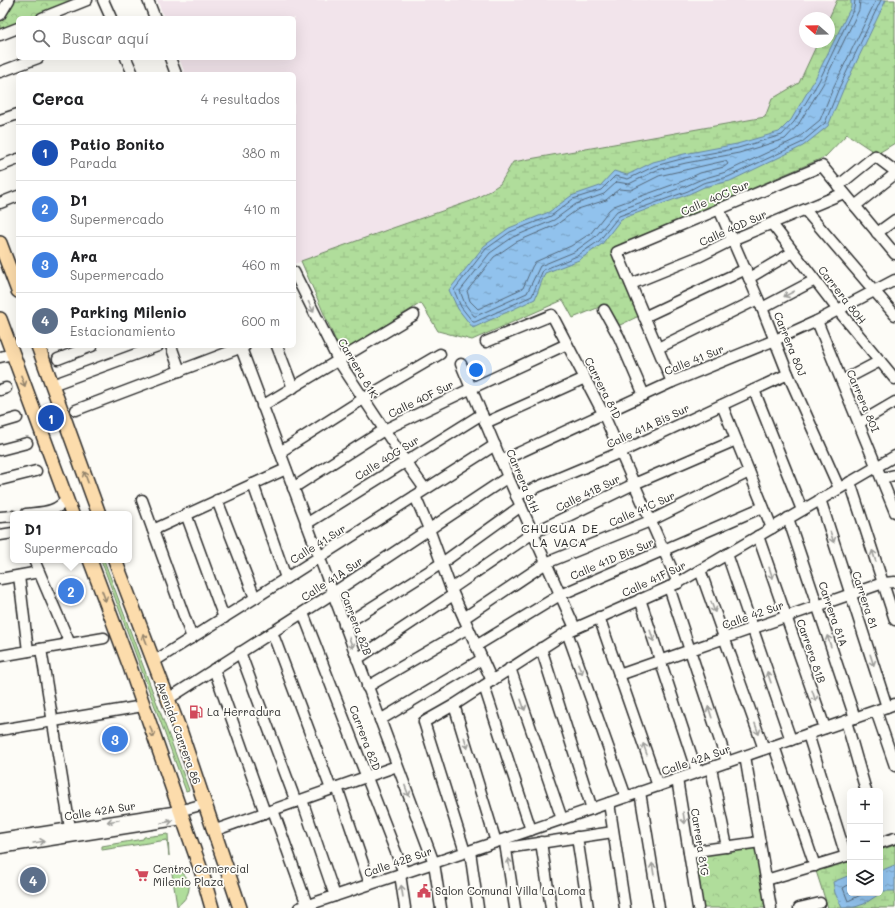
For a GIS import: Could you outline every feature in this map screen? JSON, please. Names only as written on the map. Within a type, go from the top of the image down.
[{"type":"main road","points":[[0,243],[16,286]]},
{"type":"main road","points":[[0,319],[71,511]]},
{"type":"main road","points":[[39,348],[97,511]]},
{"type":"main road","points":[[91,563],[143,706],[212,908]]},
{"type":"main road","name":"Avenida Carrera 86","points":[[116,563],[181,733],[240,908]]},
{"type":"street","points":[[0,15],[9,0]]},
{"type":"street","points":[[47,16],[87,0]]},
{"type":"street","points":[[103,0],[110,16]]},
{"type":"street","points":[[148,0],[154,16]]},
{"type":"street","points":[[0,35],[16,29]]},
{"type":"street","points":[[0,72],[33,60]]},
{"type":"street","points":[[127,60],[130,72]]},
{"type":"street","points":[[171,60],[175,72]]},
{"type":"street","points":[[0,120],[16,115]]},
{"type":"street","name":"Calle 40D Sur","points":[[631,284],[700,256],[732,240],[804,210],[841,189],[875,156],[895,171]]},
{"type":"street","points":[[0,166],[16,160]]},
{"type":"street","name":"Calle 40C Sur","points":[[631,284],[617,252],[822,166],[841,189]]},
{"type":"street","points":[[855,206],[895,174]]},
{"type":"street","points":[[841,189],[895,254]]},
{"type":"street","points":[[0,203],[16,197]]},
{"type":"street","name":"Carrera 80J","points":[[719,209],[762,308],[788,374],[839,488]]},
{"type":"street","points":[[804,210],[895,315]]},
{"type":"street","points":[[878,233],[895,220]]},
{"type":"street","name":"Carrera 80H","points":[[772,224],[838,310],[895,379]]},
{"type":"street","points":[[644,317],[792,252]]},
{"type":"street","name":"Carrera 81K","points":[[296,276],[338,360],[425,490]]},
{"type":"street","points":[[762,308],[815,280]]},
{"type":"street","name":"Calle 41 Sur","points":[[501,461],[644,394],[817,321],[895,280]]},
{"type":"street","points":[[631,284],[672,382]]},
{"type":"street","points":[[658,348],[758,299]]},
{"type":"street","points":[[604,310],[618,336],[644,394]]},
{"type":"street","points":[[262,406],[414,315]]},
{"type":"street","name":"Carrera 81D","points":[[486,342],[552,315],[603,413],[664,550],[690,650],[727,762]]},
{"type":"street","name":"Carrera 80I","points":[[817,321],[895,512]]},
{"type":"street","name":"Calle 40F Sur","points":[[293,488],[384,430],[567,344]]},
{"type":"street","points":[[58,359],[87,348]]},
{"type":"street","points":[[52,385],[153,348]]},
{"type":"street","points":[[172,348],[180,370]]},
{"type":"street","points":[[76,410],[240,348]]},
{"type":"street","name":"Carrera 82B","points":[[243,348],[262,406],[434,863],[441,908]]},
{"type":"street","points":[[278,348],[293,388]]},
{"type":"street","points":[[0,357],[13,354]]},
{"type":"street","points":[[280,452],[363,399],[440,354]]},
{"type":"street","points":[[842,381],[880,361]]},
{"type":"street","name":"Carrera 81H","points":[[461,364],[494,445],[560,595],[626,797]]},
{"type":"street","name":"Calle 41A Bis Sur","points":[[516,496],[621,452],[788,374]]},
{"type":"street","name":"Calle 40G Sur","points":[[306,524],[405,461],[484,418],[585,378]]},
{"type":"street","points":[[754,390],[802,510]]},
{"type":"street","points":[[859,423],[895,402]]},
{"type":"street","points":[[722,405],[772,528]]},
{"type":"street","points":[[0,423],[17,418]]},
{"type":"street","name":"Calle 41B Sur","points":[[357,659],[533,534],[634,484],[736,440]]},
{"type":"street","points":[[0,450],[27,443]]},
{"type":"street","name":"Calle 41 Sur","points":[[153,662],[319,558],[494,445]]},
{"type":"street","name":"Calle 41F Sur","points":[[467,851],[424,722],[488,684],[510,668],[571,630],[673,585],[895,456]]},
{"type":"street","points":[[153,530],[286,469]]},
{"type":"street","points":[[0,480],[36,471]]},
{"type":"street","name":"Calle 41C Sur","points":[[464,618],[546,563],[650,520],[749,472]]},
{"type":"street","points":[[882,478],[895,476]]},
{"type":"street","name":"Calle 41A Sur","points":[[168,699],[332,594],[508,477]]},
{"type":"street","points":[[850,482],[895,620]]},
{"type":"street","points":[[253,484],[286,578]]},
{"type":"street","points":[[415,496],[452,592],[482,659],[531,830]]},
{"type":"street","points":[[48,511],[55,510],[60,507],[67,498]]},
{"type":"street","name":"Carrera 81","points":[[820,499],[850,594],[891,706]]},
{"type":"street","points":[[142,500],[192,638]]},
{"type":"street","points":[[217,500],[255,598]]},
{"type":"street","points":[[344,625],[442,563],[521,506]]},
{"type":"street","name":"Calle 41D Bis Sur","points":[[476,646],[560,595],[763,507]]},
{"type":"street","points":[[186,514],[224,618]]},
{"type":"street","points":[[0,517],[10,516]]},
{"type":"street","name":"Carrera 81A","points":[[788,518],[817,606],[850,720],[865,788]]},
{"type":"street","points":[[0,535],[10,533]]},
{"type":"street","name":"Carrera 81B","points":[[758,536],[825,728]]},
{"type":"street","points":[[727,554],[791,740]]},
{"type":"street","points":[[35,563],[70,644]]},
{"type":"street","points":[[700,570],[724,638],[815,866]]},
{"type":"street","points":[[0,579],[39,572]]},
{"type":"street","points":[[19,576],[28,651]]},
{"type":"street","name":"Calle 42 Sur","points":[[619,674],[883,583],[895,582]]},
{"type":"street","points":[[640,599],[697,772]]},
{"type":"street","name":"Carrera 82D","points":[[303,612],[367,777],[402,873],[405,908]]},
{"type":"street","points":[[599,617],[658,786]]},
{"type":"street","points":[[367,687],[468,628]]},
{"type":"street","points":[[272,632],[334,788],[370,884]]},
{"type":"street","points":[[0,656],[104,638]]},
{"type":"street","points":[[541,648],[592,809]]},
{"type":"street","points":[[41,649],[70,828]]},
{"type":"street","points":[[240,652],[335,896]]},
{"type":"street","points":[[380,720],[482,659]]},
{"type":"street","points":[[510,668],[562,819]]},
{"type":"street","points":[[214,669],[269,812],[303,907]]},
{"type":"street","points":[[454,705],[502,843],[515,908]]},
{"type":"street","points":[[0,730],[143,706]]},
{"type":"street","name":"Calle 42A Sur","points":[[502,843],[531,830],[562,819],[891,706]]},
{"type":"street","points":[[876,711],[895,766]]},
{"type":"street","points":[[808,734],[847,853]]},
{"type":"street","points":[[746,756],[771,908]]},
{"type":"street","points":[[213,831],[397,766]]},
{"type":"street","points":[[711,768],[727,847]]},
{"type":"street","name":"Carrera 81G","points":[[677,779],[698,908]]},
{"type":"street","points":[[640,792],[659,908]]},
{"type":"street","points":[[609,803],[625,908]]},
{"type":"street","name":"Calle 42A Sur","points":[[0,848],[181,815],[204,804]]},
{"type":"street","name":"Calle 42A Sur","points":[[0,839],[70,828],[181,815]]},
{"type":"street","name":"Calle 42B Sur","points":[[303,907],[467,851],[502,843],[541,842],[613,832]]},
{"type":"street","points":[[577,837],[588,908]]},
{"type":"street","points":[[883,841],[895,838]]},
{"type":"street","points":[[541,842],[551,908]]},
{"type":"street","points":[[689,852],[760,842]]},
{"type":"street","points":[[467,851],[478,908]]},
{"type":"street","points":[[766,880],[847,856]]},
{"type":"street","points":[[799,908],[820,903]]},
{"type":"shaded area","points":[[157,0],[837,0],[832,12],[799,12],[799,48],[815,48],[799,83],[772,99],[765,117],[513,162],[500,184],[471,201],[296,263],[296,72],[184,72],[180,60],[296,60],[296,16],[163,16]]},
{"type":"green space","points":[[12,0],[82,0],[42,16],[16,16],[16,27],[0,33],[0,20]]},
{"type":"green space","points":[[837,0],[895,0],[895,143],[877,154],[847,134],[825,157],[612,249],[641,315],[618,326],[607,304],[573,318],[563,300],[472,340],[438,331],[421,303],[341,353],[301,261],[471,201],[500,184],[513,162],[765,117],[772,99],[799,83],[815,48],[835,48],[835,12],[832,12]]},
{"type":"green space","points":[[102,563],[105,563],[189,790],[186,791]]},
{"type":"green space","points":[[168,834],[169,856],[167,840],[102,850],[102,846],[143,839],[144,837]]},
{"type":"green space","points":[[757,845],[766,908],[703,908],[696,855]]},
{"type":"green space","points":[[895,845],[895,908],[828,908],[816,871],[847,860],[847,896],[883,896],[883,849]]},
{"type":"green space","points":[[171,867],[184,874],[189,884],[187,896],[177,906]]},
{"type":"water","points":[[851,0],[886,0],[843,90],[828,126],[803,146],[730,181],[704,187],[621,219],[602,244],[579,260],[545,273],[535,299],[473,328],[458,309],[449,290],[484,246],[509,228],[549,212],[571,196],[600,186],[614,171],[627,175],[653,162],[684,154],[737,144],[779,132],[791,120],[815,79],[830,48],[835,48],[835,39],[851,7]]},
{"type":"water","points":[[895,865],[895,891],[883,892],[883,870]]},
{"type":"water","points":[[847,876],[847,896],[876,896],[864,904],[855,907],[842,908],[835,893],[833,882]]},
{"type":"place","name":"Patio Bonito","points":[[51,418]]},
{"type":"place","name":"D1","points":[[71,591]]},
{"type":"place","name":"La Herradura","points":[[196,712]]},
{"type":"place","name":"Ara","points":[[115,739]]},
{"type":"place","name":"Centro Comercial Milenio Plaza","points":[[142,875]]},
{"type":"place","name":"Parking Milenio","points":[[33,880]]},
{"type":"place","name":"Salon Comunal Villa La Loma","points":[[424,891]]},
{"type":"district","name":"CHUCUA DE LA VACA","points":[[560,536]]}]
